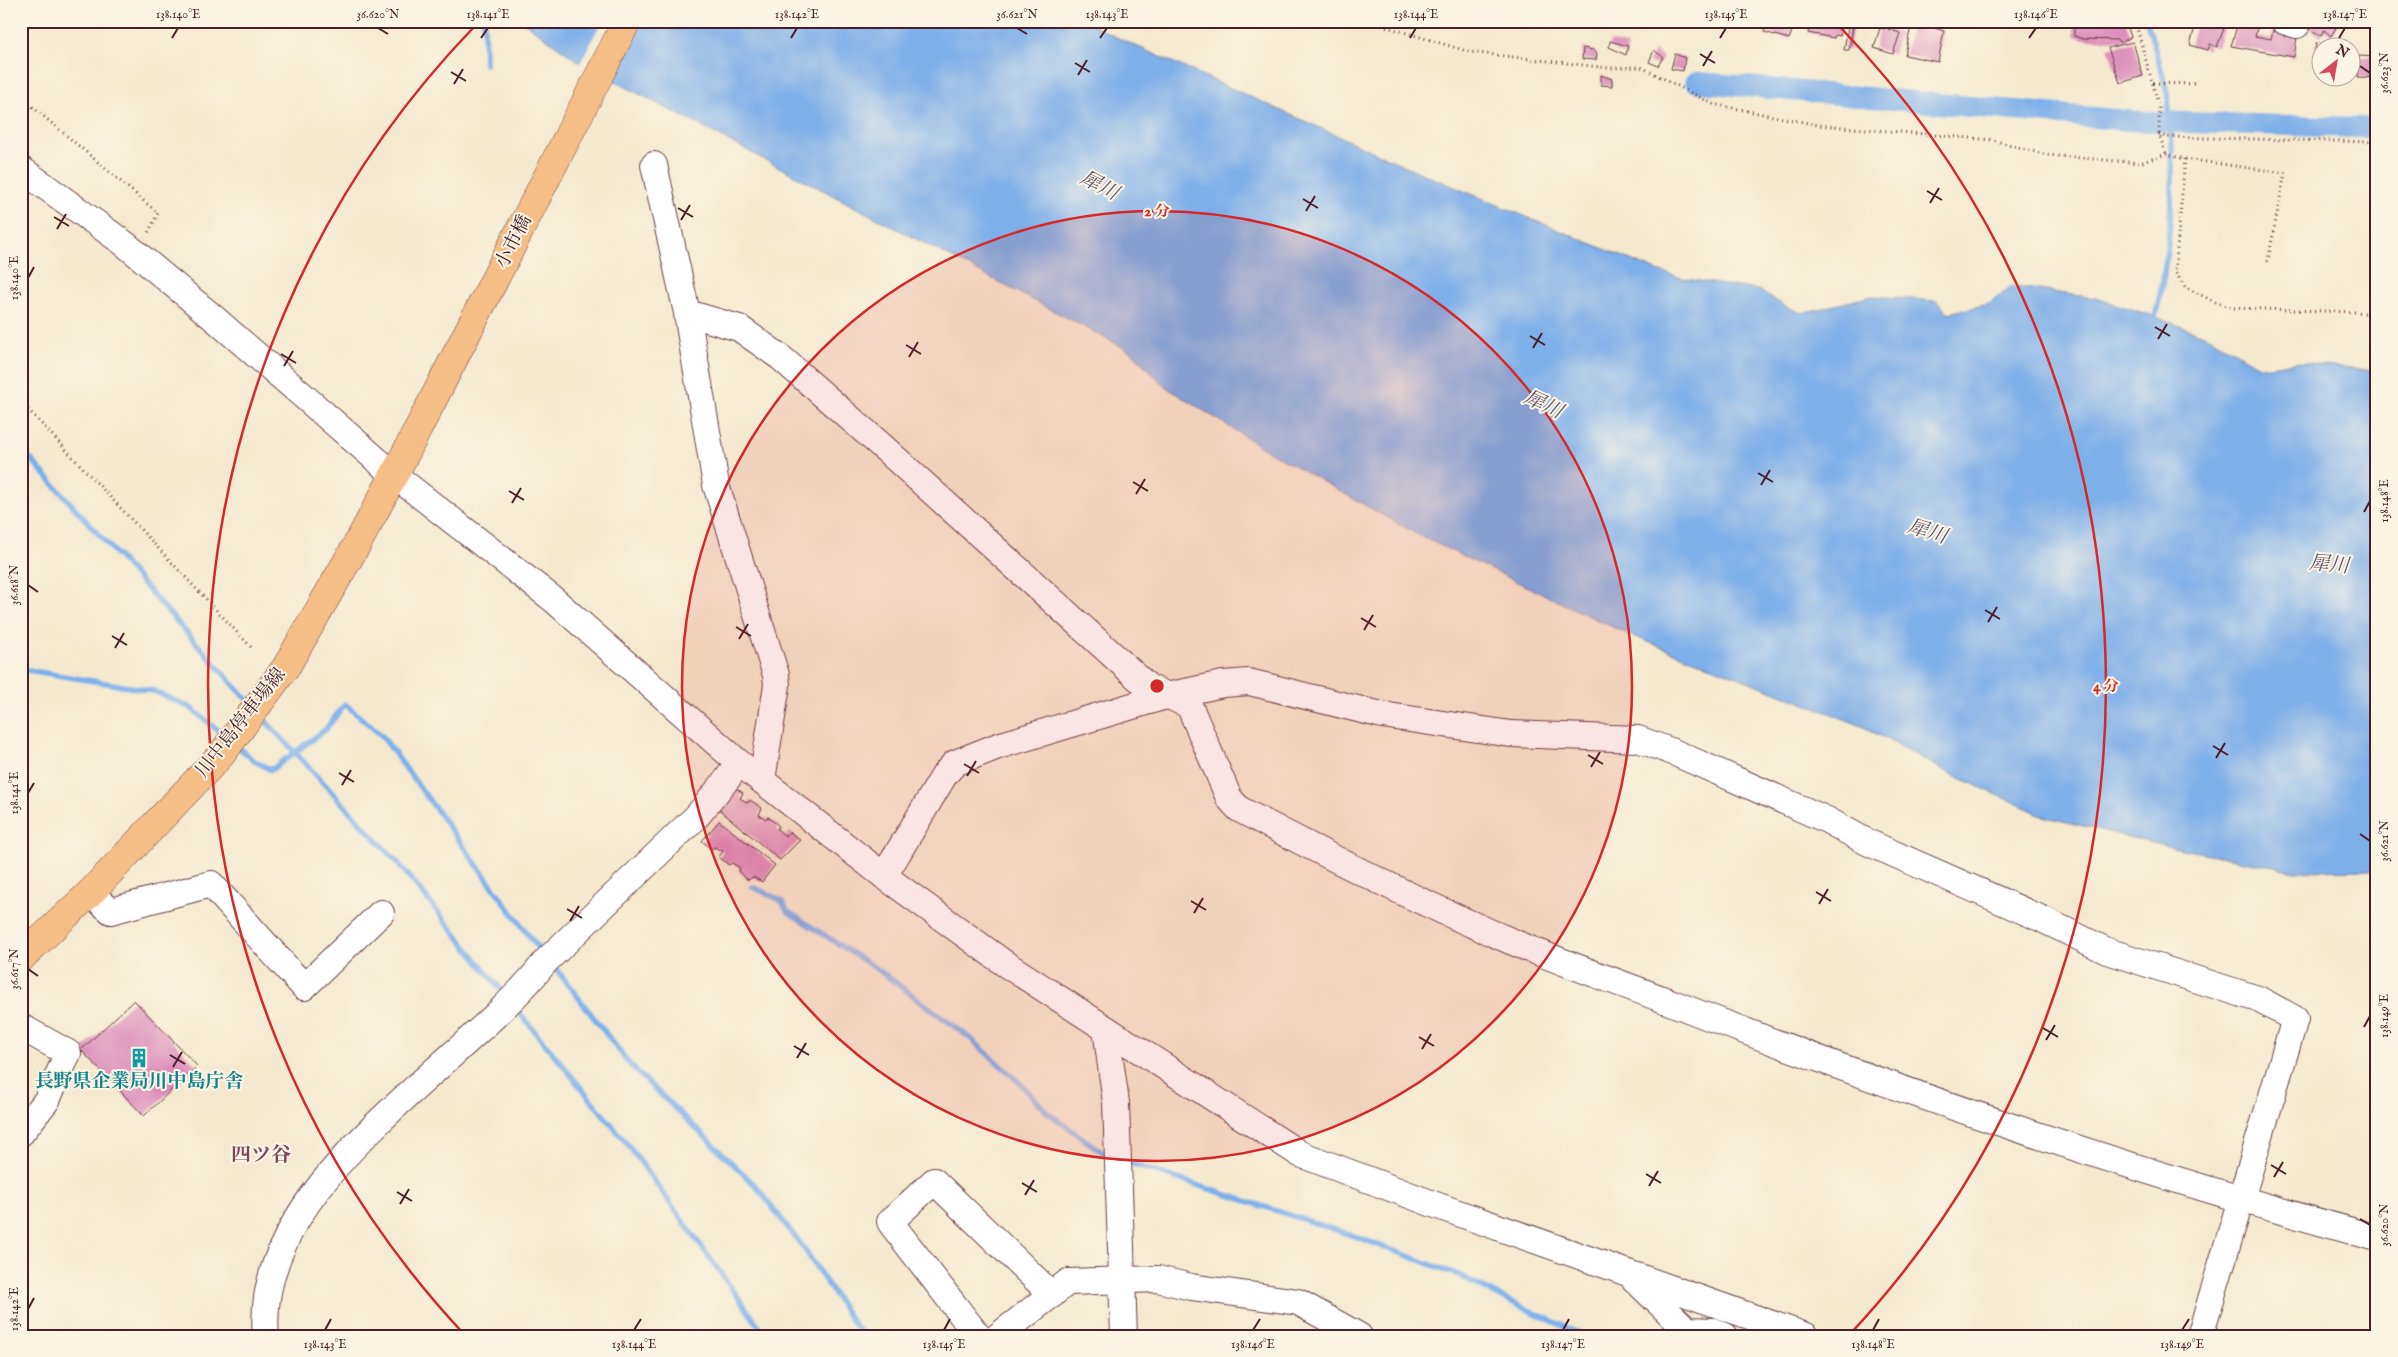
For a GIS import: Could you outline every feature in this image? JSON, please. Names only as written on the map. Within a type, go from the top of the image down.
[{"type":"main road","name":"小市橋","points":[[397,470],[627,21]]},
{"type":"main road","name":"川中島停車場線","points":[[21,958],[90,893],[221,755],[286,667],[360,539],[397,470]]},
{"type":"street","points":[[654,165],[688,313],[716,485],[776,675],[777,685],[762,780]]},
{"type":"street","points":[[21,169],[138,255],[554,600],[738,762],[884,876],[1004,963],[1300,1154],[1441,1207],[1806,1336]]},
{"type":"street","points":[[688,313],[739,328],[780,357],[884,448],[1140,681],[1166,696],[1189,705],[1229,798],[1240,808],[1344,865],[1519,944],[1794,1051],[2009,1126],[2242,1201],[2377,1238]]},
{"type":"street","points":[[884,876],[945,774],[955,763],[998,746],[1166,696],[1223,684],[1248,682],[1382,715],[1510,734],[1638,739],[1673,752],[1818,816],[1867,842],[2042,919],[2107,951],[2258,999],[2295,1019],[2200,1336]]},
{"type":"street","points":[[266,1336],[268,1297],[280,1248],[306,1205],[345,1157],[439,1066],[526,988],[546,961],[697,816],[728,778],[738,762]]},
{"type":"street","points":[[90,893],[111,911],[211,884],[304,986],[381,913]]},
{"type":"street","points":[[21,1027],[68,1053],[47,1100],[21,1133]]},
{"type":"street","points":[[1106,1029],[1116,1103],[1124,1336]]},
{"type":"street","points":[[978,1336],[890,1222],[934,1181],[1052,1295]]},
{"type":"street","points":[[1629,1273],[1685,1333],[1713,1331],[1725,1336]]},
{"type":"street","points":[[998,1336],[1068,1282],[1158,1279],[1191,1287],[1298,1302],[1359,1336]]},
{"type":"path","points":[[1367,21],[1470,52],[1609,68],[1641,67],[1713,104],[1818,125],[1993,140],[2047,155],[2140,163],[2166,154],[2185,159],[2285,173],[2267,266]]},
{"type":"path","points":[[2135,21],[2159,107],[2159,134],[2166,154]]},
{"type":"path","points":[[2153,82],[2198,84]]},
{"type":"path","points":[[21,97],[158,213],[138,255]]},
{"type":"path","points":[[2159,134],[2166,137],[2377,142]]},
{"type":"path","points":[[2185,159],[2176,272],[2185,287],[2217,303],[2233,308],[2357,312],[2377,315]]},
{"type":"path","points":[[21,402],[251,647]]},
{"type":"water","name":"犀川","points":[[522,21],[1086,21],[1116,37],[1428,176],[1660,272],[1686,279],[1758,290],[1786,307],[1802,313],[1872,296],[1937,301],[1948,313],[1989,304],[2011,286],[2095,298],[2148,314],[2209,337],[2261,367],[2298,362],[2377,371],[2377,870],[2295,871],[2157,844],[2046,817],[1951,774],[1862,726],[1625,633],[1420,536],[1268,451],[1164,386],[1132,352],[582,64]]},
{"type":"pier","points":[[602,21],[637,21],[607,79],[579,65]]},
{"type":"building","points":[[1768,21],[1796,21],[1789,39],[1764,32]]},
{"type":"building","points":[[1810,21],[1844,21],[1840,36],[1835,35],[1834,38],[1808,33]]},
{"type":"building","points":[[1912,21],[1944,31],[1938,62],[1905,55]]},
{"type":"building","points":[[2074,21],[2126,22],[2131,37],[2120,43],[2118,40],[2083,39],[2074,36]]},
{"type":"building","points":[[2315,21],[2340,21],[2331,36],[2324,30],[2321,36],[2310,29]]},
{"type":"building","points":[[2358,21],[2377,21],[2377,30]]},
{"type":"building","points":[[2205,22],[2224,28],[2217,47],[2210,44],[2208,50],[2190,45],[2195,27],[2200,29]]},
{"type":"building","points":[[2238,23],[2251,23],[2251,27],[2257,29],[2255,36],[2271,39],[2274,26],[2284,27],[2284,36],[2297,37],[2294,57],[2231,46]]},
{"type":"building","points":[[1885,25],[1889,27],[1888,29],[1900,33],[1893,54],[1874,48],[1880,28],[1884,29]]},
{"type":"building","points":[[1848,26],[1853,27],[1849,50],[1844,50]]},
{"type":"building","points":[[1610,41],[1628,46],[1626,55],[1609,47]]},
{"type":"building","points":[[2133,42],[2143,76],[2120,83],[2108,48]]},
{"type":"building","points":[[1583,48],[1593,50],[1597,54],[1596,60],[1582,59]]},
{"type":"building","points":[[1654,50],[1663,57],[1658,66],[1649,62]]},
{"type":"building","points":[[1675,54],[1685,58],[1683,71],[1671,69]]},
{"type":"building","points":[[2360,56],[2377,57],[2377,78],[2360,77]]},
{"type":"building","points":[[1601,75],[1612,79],[1612,86],[1601,85]]},
{"type":"building","points":[[733,786],[743,793],[740,798],[748,803],[750,800],[762,808],[759,815],[766,819],[768,817],[779,826],[777,829],[785,836],[790,832],[800,840],[780,860],[716,807]]},
{"type":"building","points":[[719,821],[775,865],[762,882],[753,877],[748,880],[738,871],[740,868],[732,863],[729,865],[719,857],[723,851],[714,847],[711,849],[702,841]]},
{"type":"building","name":"長野県企業局川中島庁舎","points":[[134,1000],[197,1066],[144,1116],[81,1050]]},
{"type":"waterway","points":[[484,21],[485,64]]},
{"type":"waterway","points":[[2147,21],[2168,99],[2172,151],[2169,238],[2161,293],[2155,317]]},
{"type":"waterway","points":[[1696,82],[2133,121],[2377,128]]},
{"type":"waterway","points":[[21,448],[250,703]]},
{"type":"waterway","points":[[21,669],[154,691],[191,708],[226,737]]},
{"type":"waterway","points":[[237,746],[253,760],[271,770],[325,730],[345,704],[382,736],[538,948]]},
{"type":"waterway","points":[[259,714],[398,863],[507,997]]},
{"type":"waterway","points":[[753,887],[782,901],[787,911],[880,971],[970,1038],[1019,1082],[1047,1112],[1110,1158]]},
{"type":"waterway","points":[[554,966],[631,1066],[756,1186],[803,1247],[855,1326],[865,1336]]},
{"type":"waterway","points":[[514,1006],[629,1146],[766,1336]]},
{"type":"waterway","points":[[1126,1162],[1354,1236],[1459,1275],[1498,1296],[1585,1336]]},
{"type":"place","name":"長野県企業局川中島庁舎","points":[[139,1058]]},
{"type":"district","name":"四ツ谷","points":[[261,1155]]}]
